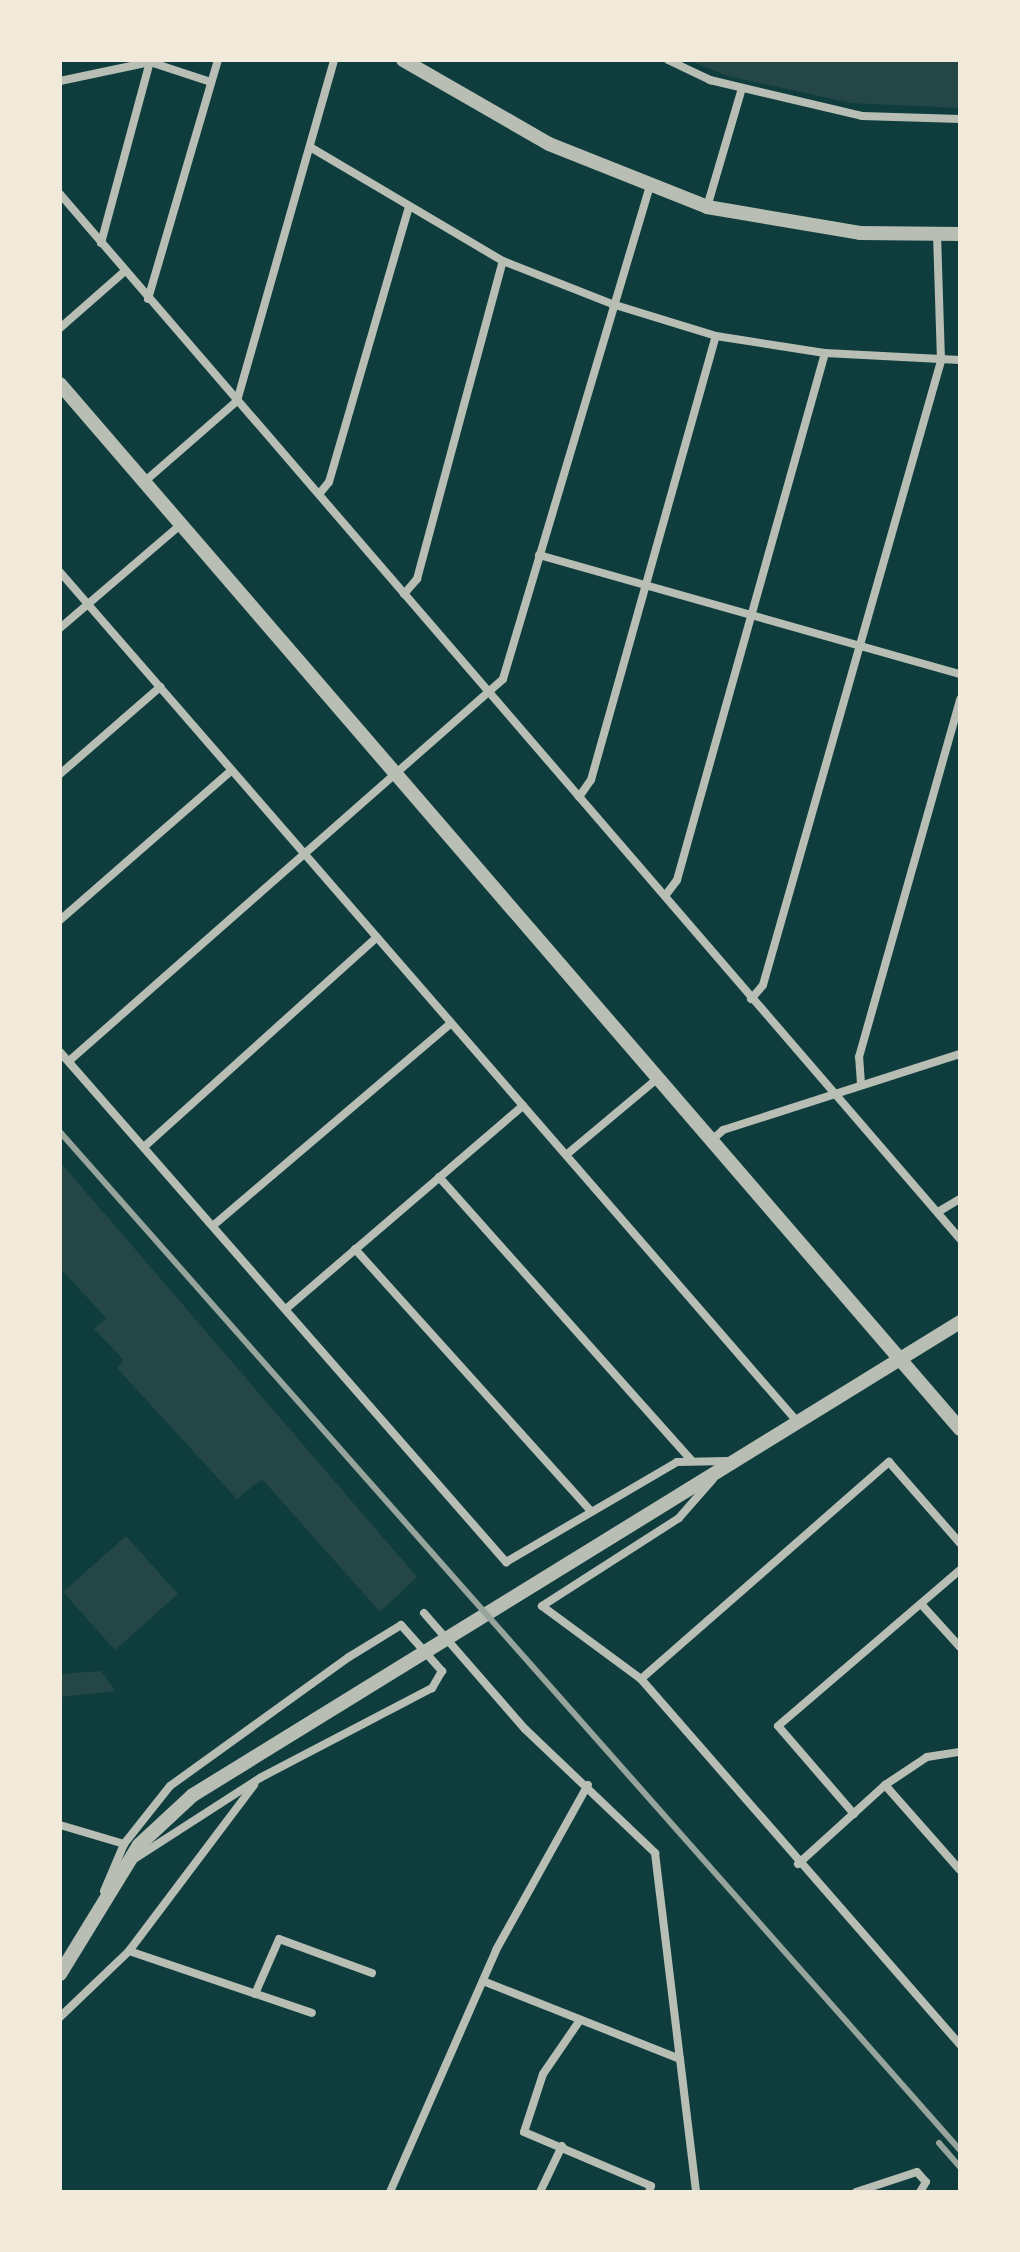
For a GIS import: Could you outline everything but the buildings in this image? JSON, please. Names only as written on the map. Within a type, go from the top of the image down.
[{"type":"street","points":[[148,299],[218,60]]},
{"type":"street","points":[[144,482],[237,401],[334,60]]},
{"type":"street","points":[[403,60],[549,144],[649,189],[707,207],[788,224],[960,234]]},
{"type":"street","points":[[668,60],[742,88],[862,116],[960,119]]},
{"type":"street","points":[[60,81],[150,62],[211,82]]},
{"type":"street","points":[[101,243],[150,62]]},
{"type":"street","points":[[707,207],[742,88]]},
{"type":"street","points":[[310,147],[503,261],[612,304],[716,336],[825,353],[960,360]]},
{"type":"street","points":[[69,1061],[307,857],[503,679],[612,304],[649,189]]},
{"type":"street","points":[[60,194],[960,1239]]},
{"type":"street","points":[[320,493],[329,482],[409,207]]},
{"type":"street","points":[[751,999],[763,985],[941,361],[937,235]]},
{"type":"street","points":[[404,594],[417,579],[503,261]]},
{"type":"street","points":[[60,328],[125,271]]},
{"type":"street","points":[[579,797],[591,780],[716,336]]},
{"type":"street","points":[[665,896],[677,880],[825,353]]},
{"type":"street","points":[[60,384],[960,1429]]},
{"type":"street","points":[[60,628],[180,525]]},
{"type":"street","points":[[539,555],[960,674]]},
{"type":"street","points":[[60,572],[795,1419]]},
{"type":"street","points":[[60,774],[160,687]]},
{"type":"street","points":[[861,1084],[859,1057],[960,699]]},
{"type":"street","points":[[60,920],[232,770]]},
{"type":"street","points":[[145,1146],[377,937]]},
{"type":"street","points":[[215,1224],[451,1023]]},
{"type":"street","points":[[60,1052],[215,1224],[506,1562],[677,1462],[728,1461]]},
{"type":"street","points":[[712,1140],[835,1093],[960,1054]]},
{"type":"street","points":[[566,1155],[658,1078]]},
{"type":"street","points":[[287,1308],[523,1106]]},
{"type":"street","points":[[439,1177],[692,1461]]},
{"type":"street","points":[[938,1212],[960,1199]]},
{"type":"street","points":[[355,1249],[591,1511]]},
{"type":"street","points":[[60,1974],[122,1869],[193,1795],[665,1499],[960,1322]]},
{"type":"street","points":[[728,1461],[679,1518],[542,1606],[641,1679],[798,1864],[960,2045]]},
{"type":"street","points":[[641,1679],[889,1462],[960,1543]]},
{"type":"street","points":[[854,1814],[778,1726],[960,1570]]},
{"type":"street","points":[[921,1604],[960,1647]]},
{"type":"street","points":[[424,1613],[525,1729],[588,1785],[655,1853],[696,2192]]},
{"type":"street","points":[[95,1914],[124,1844],[146,1809],[180,1777],[401,1625],[442,1671],[432,1688],[260,1778],[122,1869]]},
{"type":"street","points":[[798,1864],[885,1785],[927,1757],[960,1752]]},
{"type":"street","points":[[60,2017],[129,1951],[260,1778]]},
{"type":"street","points":[[390,2192],[483,1981],[588,1785]]},
{"type":"street","points":[[885,1785],[960,1870]]},
{"type":"street","points":[[60,1825],[124,1844]]},
{"type":"street","points":[[255,1994],[279,1939],[372,1973]]},
{"type":"street","points":[[129,1951],[312,2013]]},
{"type":"street","points":[[483,1981],[680,2059]]},
{"type":"street","points":[[580,2020],[543,2074],[524,2132],[651,2186],[649,2192]]},
{"type":"street","points":[[540,2192],[562,2146]]},
{"type":"street","points":[[856,2192],[917,2172],[926,2182],[920,2192]]},
{"type":"shaded area","points":[[689,60],[960,60],[960,108],[851,103],[727,76]]},
{"type":"shaded area","points":[[60,1162],[417,1577],[380,1612],[262,1479],[237,1499],[117,1368],[124,1360],[94,1329],[106,1318],[60,1268]]},
{"type":"shaded area","points":[[126,1536],[178,1594],[115,1650],[63,1592]]},
{"type":"shaded area","points":[[101,1671],[116,1691],[60,1697],[60,1674]]},
{"type":"railway","points":[[60,1132],[960,2150]]},
{"type":"railway","points":[[939,2143],[960,2167]]}]
